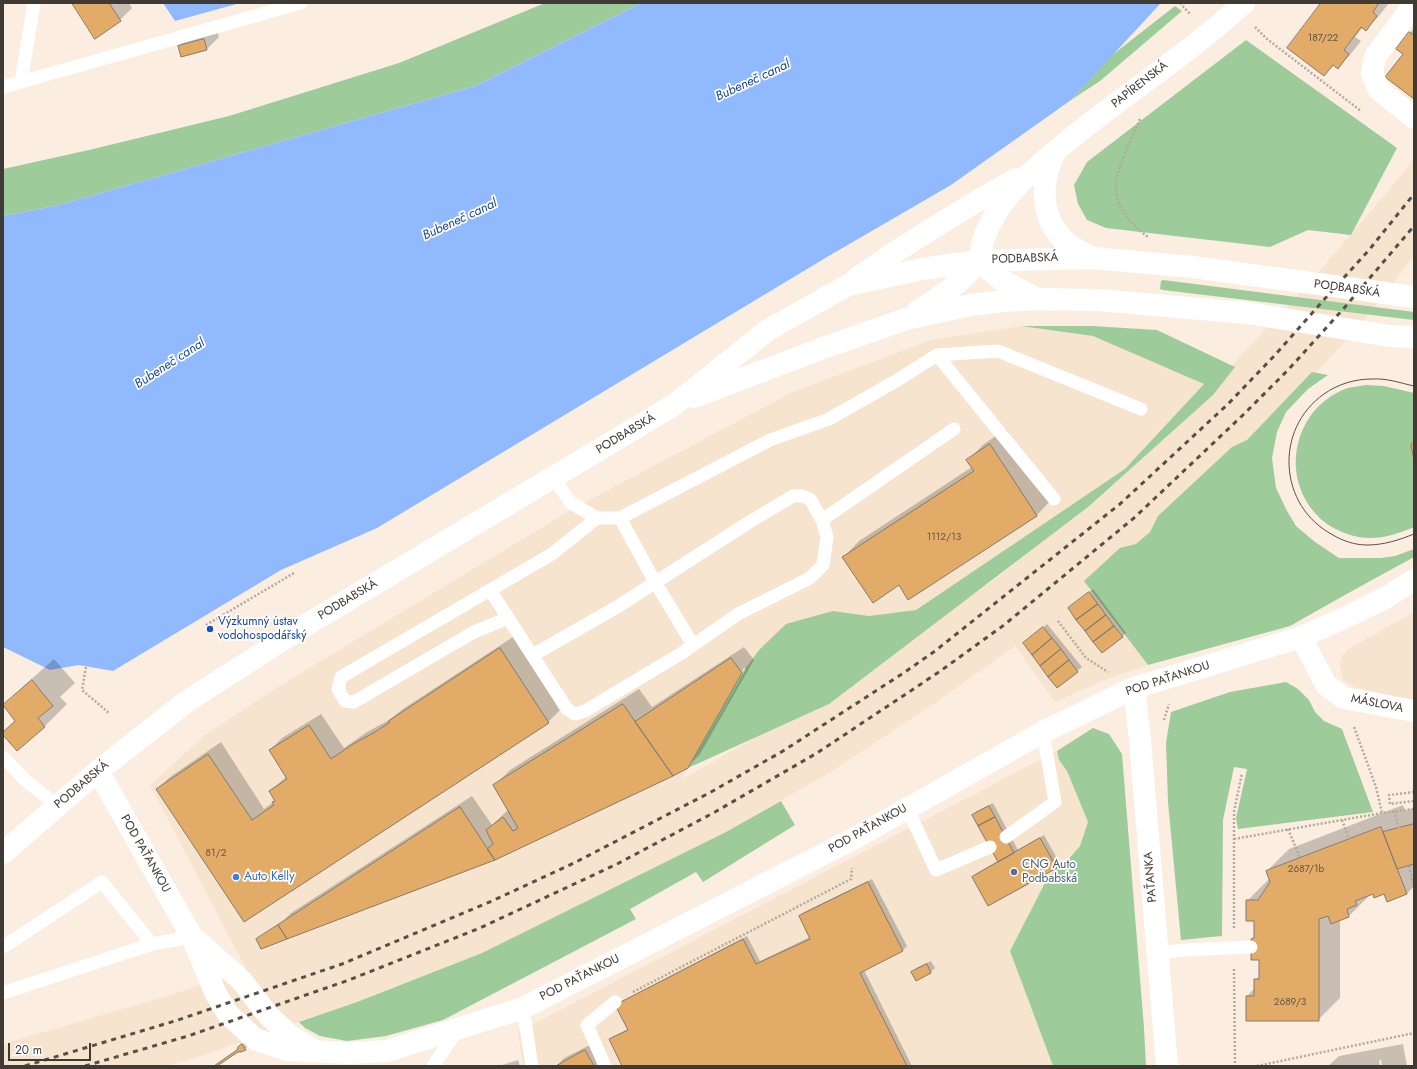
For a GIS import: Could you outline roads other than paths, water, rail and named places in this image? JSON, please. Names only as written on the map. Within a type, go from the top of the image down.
[{"type":"street","points":[[1414,4],[1375,57],[1372,74],[1379,90],[1414,118]]},
{"type":"street","name":"PAPÍRENSKÁ","points":[[978,261],[983,240],[995,214],[1006,199],[1037,168],[1055,152],[1212,31],[1240,6]]},
{"type":"street","points":[[1055,152],[1048,166],[1044,182],[1044,198],[1048,214],[1055,229],[1065,241],[1078,251],[1092,258]]},
{"type":"street","name":"PAPÍRENSKÁ","points":[[848,285],[911,241],[968,206],[1037,168]]},
{"type":"street","name":"PODBABSKÁ","points":[[3,853],[98,772],[186,702],[306,624],[674,405],[768,330],[848,285],[922,269],[978,261],[1092,258],[1193,267],[1279,280],[1414,297]]},
{"type":"street","points":[[906,319],[945,293],[978,261],[1003,281],[1037,299]]},
{"type":"street","name":"PODBABSKÁ","points":[[674,405],[826,347],[906,319],[971,305],[1037,299],[1098,300],[1239,313],[1390,336],[1414,337]]},
{"type":"street","name":"POD PAŤANKOU","points":[[98,772],[192,937],[216,994],[228,1014],[255,1040],[287,1050],[349,1053],[387,1051],[523,1008],[857,837],[1044,732],[1134,688],[1301,637],[1385,598],[1414,580]]},
{"type":"street","name":"MÁSLOVA","points":[[1301,637],[1311,659],[1326,685],[1344,698],[1414,711]]},
{"type":"street","name":"PAŤANKA","points":[[1134,688],[1166,1066]]},
{"type":"street","name":"POD PAŤANKOU","points":[[192,937],[242,981],[268,1016],[289,1035],[316,1051]]},
{"type":"lane","points":[[21,82],[34,3]]},
{"type":"lane","points":[[3,87],[301,3]]},
{"type":"lane","points":[[553,477],[571,503],[597,518],[620,518],[770,440],[829,419],[896,381],[937,355],[998,351],[1141,410]]},
{"type":"lane","points":[[937,355],[1054,499]]},
{"type":"lane","points":[[822,520],[954,429]]},
{"type":"lane","points":[[490,590],[567,709],[575,714],[585,711],[692,645],[738,614],[810,578],[823,565],[827,537],[822,520],[810,499],[802,496],[793,496],[751,521],[617,607],[533,655]]},
{"type":"lane","points":[[508,618],[474,632],[354,702],[345,701],[338,689],[341,677],[552,554],[597,518]]},
{"type":"lane","points":[[620,518],[692,645]]},
{"type":"lane","points":[[1006,837],[1056,802],[1044,732]]},
{"type":"lane","points":[[3,757],[25,780],[58,806]]},
{"type":"lane","points":[[907,808],[936,870],[990,847]]},
{"type":"lane","points":[[3,947],[102,882],[152,944]]},
{"type":"lane","points":[[3,993],[152,944],[192,937]]},
{"type":"lane","points":[[1157,953],[1184,950],[1251,947]]},
{"type":"lane","points":[[605,1066],[587,1025],[614,1002]]},
{"type":"lane","points":[[523,1008],[532,1066]]},
{"type":"lane","points":[[433,1066],[458,1028]]},
{"type":"water","points":[[163,3],[240,3],[175,21]]},
{"type":"water","name":"Bubeneč canal","points":[[641,3],[1161,3],[1071,100],[951,185],[827,257],[377,528],[281,570],[113,671],[79,665],[50,670],[3,647],[3,216],[59,205],[475,86]]},
{"type":"tram line","points":[[1414,386],[1388,380],[1366,379],[1353,381],[1329,390],[1308,409],[1297,427],[1290,446],[1289,467],[1293,487],[1301,506],[1315,522],[1333,535],[1345,541],[1363,545],[1373,545],[1391,542],[1414,534]]},
{"type":"railway","points":[[25,1066],[178,1020],[342,964],[492,901],[574,863],[711,792],[783,751],[935,651],[1120,504],[1228,404],[1275,355],[1369,250],[1414,194]]},
{"type":"railway","points":[[85,1066],[188,1036],[349,980],[480,928],[617,864],[715,812],[817,753],[939,672],[1004,625],[1134,518],[1243,415],[1289,369],[1345,307],[1414,226]]},
{"type":"place","name":"Výzkumný ústav vodohospodářský","points":[[210,629]]},
{"type":"place","name":"CNG Auto Podbabská","points":[[1014,872]]},
{"type":"place","name":"Auto Kelly","points":[[236,877]]}]
